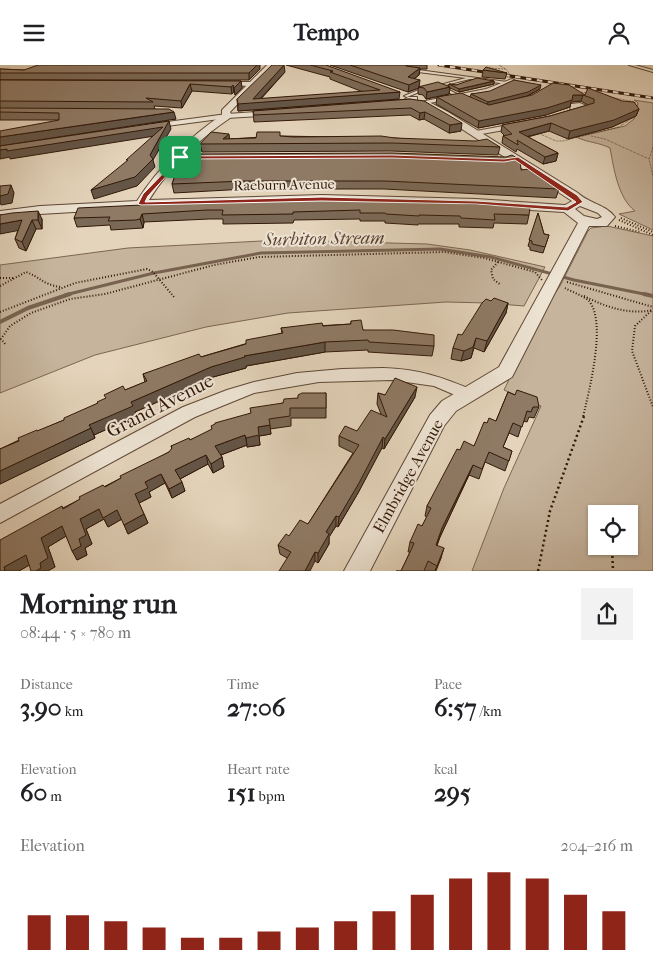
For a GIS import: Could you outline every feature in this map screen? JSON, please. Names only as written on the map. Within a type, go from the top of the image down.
[{"type":"street","points":[[227,116],[225,112],[271,65]]},
{"type":"street","points":[[427,103],[488,91],[512,82]]},
{"type":"street","points":[[211,84],[251,84]]},
{"type":"street","points":[[396,91],[410,99],[427,103],[516,158],[574,196],[580,202],[589,204],[608,215],[610,217],[608,219],[611,219],[585,221],[575,216],[568,209],[580,202]]},
{"type":"street","points":[[397,104],[410,99]]},
{"type":"street","points":[[567,112],[576,109]]},
{"type":"street","points":[[143,128],[227,116],[282,112]]},
{"type":"street","points":[[181,113],[220,113],[227,116]]},
{"type":"street","points":[[141,204],[145,195],[180,157],[210,127],[227,116]]},
{"type":"street","points":[[476,133],[530,123]]},
{"type":"street","points":[[180,157],[195,158]]},
{"type":"street","points":[[494,160],[516,158]]},
{"type":"street","name":"Raeburn Avenue","points":[[0,215],[26,211],[141,204],[322,199],[476,203],[568,209]]},
{"type":"street","name":"Elmbridge Avenue","points":[[356,571],[437,421],[449,407],[506,372],[585,221]]},
{"type":"street","name":"Grand Avenue","points":[[0,515],[218,397],[267,383],[311,375],[403,374],[435,380],[469,395]]},
{"type":"lane","points":[[631,65],[653,71]]},
{"type":"lane","points":[[407,70],[512,82]]},
{"type":"lane","points":[[410,99],[429,87],[473,78]]},
{"type":"lane","points":[[438,86],[472,102]]},
{"type":"path","points":[[499,65],[505,69],[512,82]]},
{"type":"path","points":[[486,68],[505,69]]},
{"type":"path","points":[[589,135],[605,139],[649,159]]},
{"type":"path","points":[[653,147],[649,159],[653,176]]},
{"type":"path","points":[[611,219],[648,230],[653,234]]},
{"type":"path","points":[[611,219],[642,232],[653,234]]},
{"type":"path","points":[[611,219],[630,224],[642,232]]},
{"type":"path","points":[[5,344],[1,339],[10,326],[31,313],[70,299],[105,294],[177,274],[259,257],[444,252],[462,254],[535,272],[539,279],[556,278],[653,307]]},
{"type":"path","points":[[498,263],[491,270],[494,279],[501,285]]},
{"type":"path","points":[[0,312],[75,283],[147,269],[153,271],[174,297]]},
{"type":"path","points":[[0,286],[26,272],[34,275],[37,280],[46,285],[61,288]]},
{"type":"path","points":[[0,278],[14,278]]},
{"type":"path","points":[[538,571],[550,511],[582,423],[593,369],[598,322],[589,301],[556,278]]},
{"type":"path","points":[[577,293],[619,310],[652,311]]},
{"type":"path","points":[[652,311],[635,326],[632,351],[653,407]]},
{"type":"path","points":[[612,555],[613,571]]},
{"type":"shaded area","points":[[634,100],[653,103],[653,230],[619,214],[635,211],[624,199],[615,174],[610,148],[576,137],[625,126],[634,119],[638,103]]},
{"type":"shaded area","points":[[607,226],[653,236],[653,571],[472,571],[504,488],[541,406],[504,390],[540,315],[560,286],[591,228]]},
{"type":"shaded area","points":[[281,240],[427,244],[470,250],[545,267],[524,306],[446,302],[288,313],[206,327],[95,355],[0,393],[0,265],[128,248]]},
{"type":"building","points":[[38,65],[257,65],[249,73],[0,73],[0,69],[24,70]]},
{"type":"building","points":[[272,65],[284,65],[253,99],[380,90],[330,72],[333,71],[310,65],[326,65],[400,92],[238,104],[237,99]]},
{"type":"building","points":[[350,65],[406,65],[420,68],[408,77],[420,80],[409,85]]},
{"type":"building","points":[[486,67],[507,73],[483,70]]},
{"type":"building","points":[[477,78],[494,81],[459,89],[449,84],[456,85]]},
{"type":"building","points":[[0,80],[241,81],[234,88],[233,85],[231,87],[190,84],[181,101],[146,98],[153,102],[0,101]]},
{"type":"building","points":[[514,80],[541,85],[528,92],[488,102],[471,94],[490,91]]},
{"type":"building","points":[[438,82],[450,87],[427,92],[424,88],[418,87]]},
{"type":"building","points":[[553,83],[569,85],[585,95],[588,88],[622,101],[634,102],[639,109],[614,120],[570,131],[551,123],[519,132],[558,153],[545,157],[517,140],[518,145],[503,136],[512,134],[502,125],[550,116],[594,103],[594,99],[583,95],[573,95],[572,100],[547,108],[479,121],[437,97],[461,93],[489,105],[532,95]]},
{"type":"building","points":[[410,99],[424,101],[462,123],[450,125],[425,112],[420,113],[411,108],[254,115],[253,111]]},
{"type":"building","points":[[0,108],[169,109],[174,112],[0,137],[0,131],[59,120],[59,113],[0,112]]},
{"type":"building","points":[[169,121],[150,155],[153,159],[135,177],[91,190],[128,160],[126,160],[163,127],[7,151],[7,149],[0,150],[0,146]]},
{"type":"building","points":[[211,132],[229,134],[223,139],[256,138],[257,132],[280,132],[280,136],[294,137],[381,136],[476,141],[487,139],[500,147],[392,143],[200,144]]},
{"type":"building","points":[[392,153],[506,157],[512,155],[520,160],[521,170],[529,169],[559,189],[385,181],[245,181],[172,184],[182,158],[191,154]]},
{"type":"building","points":[[11,185],[8,194],[0,196],[0,186]]},
{"type":"building","points":[[288,199],[409,201],[530,207],[529,215],[494,214],[495,220],[461,218],[460,216],[360,213],[360,210],[293,212],[293,214],[222,215],[223,210],[207,210],[142,214],[140,219],[136,220],[108,221],[110,217],[74,218],[78,208]]},
{"type":"building","points":[[38,211],[38,220],[32,220],[22,242],[15,239],[22,220],[0,224],[0,215]]},
{"type":"building","points":[[538,213],[544,234],[549,235],[545,247],[532,244],[532,241],[529,240]]},
{"type":"building","points":[[494,298],[508,303],[487,341],[476,338],[473,347],[464,351],[453,348],[458,334],[462,335],[482,303],[486,299],[491,301]]},
{"type":"building","points":[[361,320],[363,330],[393,330],[434,335],[434,346],[369,342],[368,340],[325,342],[244,356],[211,367],[131,402],[133,406],[89,425],[91,428],[0,471],[0,449],[19,441],[18,438],[64,420],[64,418],[98,403],[106,398],[104,395],[123,386],[125,390],[147,381],[143,374],[199,354],[201,357],[246,344],[246,340],[283,333],[281,328],[322,323],[323,326],[351,324],[351,321]]},
{"type":"building","points":[[395,378],[417,387],[385,439],[383,437],[339,517],[336,516],[326,532],[329,534],[318,553],[315,552],[305,571],[279,571],[291,552],[278,545],[286,534],[289,536],[300,520],[308,524],[359,445],[339,436],[345,426],[357,431],[371,410],[387,417],[378,393],[385,395]]},
{"type":"building","points":[[517,390],[537,397],[539,407],[533,407],[531,412],[527,411],[522,427],[513,423],[503,447],[512,451],[509,461],[489,452],[482,469],[473,465],[442,528],[436,545],[444,548],[437,566],[428,561],[424,571],[401,571],[414,543],[410,542],[418,524],[422,526],[431,508],[427,506],[457,449],[460,450],[464,441],[474,446],[484,422],[487,423],[489,418],[496,421],[508,392],[515,395]]},
{"type":"building","points":[[302,393],[326,393],[326,408],[290,408],[290,416],[269,419],[270,425],[258,427],[259,435],[246,438],[245,435],[215,446],[222,457],[211,464],[206,455],[175,470],[182,482],[169,489],[161,474],[145,482],[148,488],[135,494],[144,514],[124,525],[117,510],[103,518],[99,509],[80,519],[86,535],[79,539],[81,546],[72,551],[62,526],[41,538],[48,558],[40,563],[41,568],[36,571],[31,571],[26,555],[4,567],[5,571],[0,571],[0,540],[62,506],[63,509],[80,499],[79,497],[103,485],[105,487],[121,478],[120,476],[169,452],[172,448],[171,446],[189,438],[190,440],[212,429],[211,426],[215,423],[251,413],[250,408],[283,403],[284,399],[298,398],[298,395]]},
{"type":"waterway","name":"Surbiton Stream","points":[[65,295],[154,273],[261,253],[440,249],[491,257],[574,280],[644,294]]},
{"type":"waterway","name":"Surbiton Stream","points":[[0,322],[28,308],[70,294]]},
{"type":"waterway","name":"Surbiton Stream","points":[[644,294],[649,295]]},
{"type":"waterway","name":"Surbiton Stream","points":[[644,294],[653,296]]},
{"type":"railway","points":[[439,65],[653,98]]},
{"type":"route","points":[[392,156],[504,160],[516,158],[574,196],[580,202],[568,209],[421,200],[230,200],[141,204],[145,195],[180,157],[392,156]]}]
